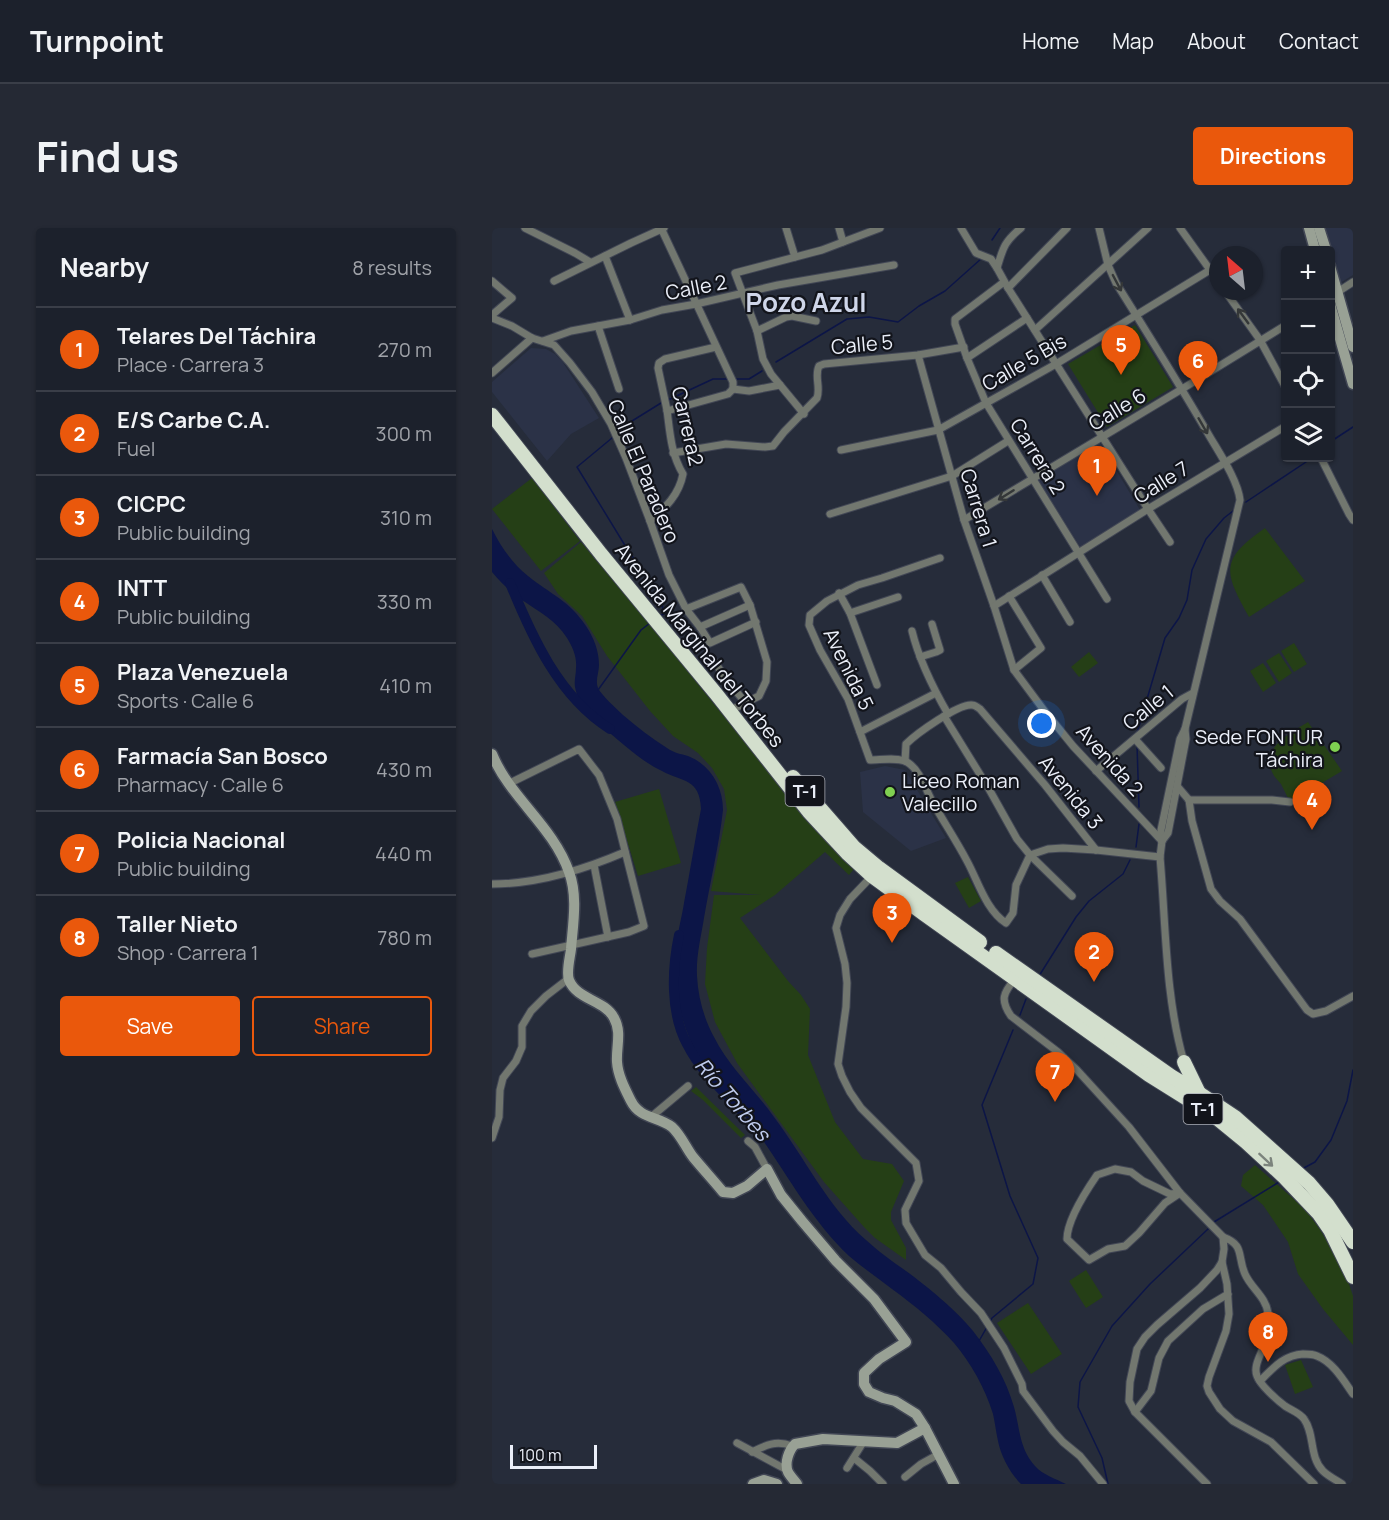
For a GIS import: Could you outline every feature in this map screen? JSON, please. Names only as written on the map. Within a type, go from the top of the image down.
[{"type":"highway","name":"Avenida Marginal del Torbes","points":[[492,404],[714,679],[741,705],[815,804],[854,847],[1149,1075],[1213,1115],[1246,1142],[1290,1182],[1319,1214],[1330,1230],[1353,1277]]},
{"type":"highway","name":"Avenida Marginal del Torbes","points":[[492,415],[809,812],[847,853],[872,876],[1235,1117],[1309,1183],[1328,1204],[1353,1242]]},
{"type":"highway","points":[[1170,1076],[1177,1074],[1183,1068],[1184,1062]]},
{"type":"highway","points":[[1184,1062],[1199,1093]]},
{"type":"street","points":[[525,228],[590,262]]},
{"type":"street","points":[[555,281],[662,228],[733,382],[733,389],[728,394],[667,411]]},
{"type":"street","points":[[786,228],[795,257]]},
{"type":"street","points":[[839,228],[843,242]]},
{"type":"street","points":[[804,414],[771,374],[763,359],[757,331],[735,273],[795,257],[880,228]]},
{"type":"street","points":[[961,228],[976,253],[991,259],[997,268],[1170,542]]},
{"type":"street","points":[[997,268],[1004,247],[1021,228]]},
{"type":"street","points":[[1006,285],[1067,228]]},
{"type":"street","points":[[1099,228],[1108,265],[1116,283],[1182,389],[1225,462],[1240,493],[1185,729],[1180,739],[1161,830],[1160,857],[1168,974],[1177,1034],[1184,1062]]},
{"type":"street","points":[[1035,330],[1148,228]]},
{"type":"street","points":[[1180,228],[1209,269]]},
{"type":"street","points":[[1309,228],[1314,246]]},
{"type":"street","points":[[1319,228],[1325,246]]},
{"type":"street","points":[[605,256],[630,320]]},
{"type":"street","name":"Calle 2","points":[[543,341],[571,331],[630,320],[662,310],[778,285],[894,265]]},
{"type":"street","name":"Calle 5 Bis","points":[[842,450],[938,430],[1056,364],[1209,271]]},
{"type":"street","points":[[492,281],[512,298],[492,316]]},
{"type":"street","points":[[1335,293],[1353,282]]},
{"type":"street","name":"Carrera 2","points":[[1006,285],[955,320],[955,324],[986,403],[1107,598]]},
{"type":"street","points":[[1335,297],[1353,347]]},
{"type":"street","points":[[1231,300],[1260,340],[1281,379]]},
{"type":"street","name":"Calle El Paradero","points":[[492,316],[532,338],[554,345],[603,409],[626,458],[669,574],[686,609],[710,643],[756,622]]},
{"type":"street","points":[[757,331],[792,316],[816,321]]},
{"type":"street","points":[[967,358],[1027,318]]},
{"type":"street","points":[[1335,321],[1353,384]]},
{"type":"street","points":[[598,326],[619,389]]},
{"type":"street","name":"Calle 6","points":[[964,520],[1281,328]]},
{"type":"street","points":[[492,373],[532,338]]},
{"type":"street","name":"Carrera2","points":[[650,521],[677,493],[683,474],[673,453],[658,368],[665,359],[716,347]]},
{"type":"street","name":"Calle 5","points":[[673,453],[726,444],[773,446],[817,398],[819,394],[817,370],[824,364],[918,356],[964,347]]},
{"type":"street","name":"Carrera 1","points":[[918,356],[964,520],[1014,670]]},
{"type":"street","points":[[733,389],[749,391],[780,385]]},
{"type":"street","name":"Calle 7","points":[[994,606],[1281,429]]},
{"type":"street","points":[[830,514],[952,476],[1008,441]]},
{"type":"street","points":[[1323,462],[1353,520]]},
{"type":"street","name":"Avenida 5","points":[[905,761],[870,760],[848,699],[820,650],[809,625],[810,615],[839,593],[940,558]]},
{"type":"street","points":[[1042,575],[1070,622]]},
{"type":"street","points":[[686,609],[741,587],[756,622],[767,663],[766,681],[759,696],[741,705],[714,661]]},
{"type":"street","points":[[839,593],[850,613],[877,686]]},
{"type":"street","points":[[1009,596],[1041,648],[1014,670]]},
{"type":"street","points":[[850,613],[898,597]]},
{"type":"street","points":[[700,627],[750,605]]},
{"type":"street","points":[[920,657],[940,650],[932,624]]},
{"type":"street","points":[[912,631],[920,657],[946,715],[1017,839],[1072,896]]},
{"type":"street","name":"Avenida 2","points":[[1014,670],[1042,709],[1162,841]]},
{"type":"street","points":[[860,732],[936,693]]},
{"type":"street","name":"Calle 1","points":[[1096,771],[1182,699],[1193,693]]},
{"type":"street","name":"Avenida 3","points":[[946,715],[971,704],[980,709],[1045,785],[1096,850]]},
{"type":"street","points":[[946,715],[906,744],[905,761],[920,778],[991,908],[1005,923],[1012,913],[1016,885],[1030,855],[1048,849],[1063,848],[1160,857]]},
{"type":"street","points":[[1162,841],[1168,833],[1186,739],[1185,729]]},
{"type":"street","points":[[1135,739],[1161,768]]},
{"type":"street","points":[[508,784],[579,749],[599,775],[617,819],[644,926],[629,932],[532,954]]},
{"type":"street","points":[[492,754],[508,784],[548,834],[569,872],[574,892],[574,917],[568,979],[575,990],[614,1016],[618,1028],[617,1061],[620,1077],[632,1103],[639,1112],[675,1130],[692,1156],[723,1192],[733,1193],[747,1186],[768,1169]]},
{"type":"street","points":[[1177,786],[1190,800],[1192,821],[1212,889],[1220,901],[1240,919],[1307,1010],[1313,1014],[1320,1014],[1353,996]]},
{"type":"street","points":[[1190,800],[1290,802]]},
{"type":"street","points":[[492,884],[534,880],[594,866],[625,852]]},
{"type":"street","points":[[594,866],[608,937]]},
{"type":"street","points":[[872,876],[850,899],[840,915],[836,928],[847,983],[838,1055],[842,1077],[861,1108],[916,1163],[919,1181],[905,1210],[906,1223],[917,1242],[926,1255],[941,1268],[981,1313],[1004,1348],[1022,1384],[1023,1391],[1053,1431],[1080,1456],[1103,1484]]},
{"type":"street","points":[[1018,975],[1006,990],[1004,1001],[1011,1016],[1058,1052],[1077,1070],[1129,1127],[1180,1192],[1223,1237],[1238,1246],[1245,1274],[1252,1287],[1263,1299],[1268,1312],[1265,1343],[1256,1367],[1256,1375],[1283,1405],[1303,1417],[1308,1426],[1317,1462],[1322,1470],[1342,1484]]},
{"type":"street","points":[[492,1138],[499,1117],[503,1078],[516,1061],[522,1047],[522,1026],[531,1011],[568,979]]},
{"type":"street","points":[[651,1117],[688,1086]]},
{"type":"street","points":[[748,1141],[768,1169],[781,1195],[836,1261],[874,1299],[906,1342],[879,1359],[864,1373],[864,1384],[869,1392],[906,1407],[916,1414],[954,1484]]},
{"type":"street","points":[[1115,1169],[1131,1172],[1143,1181],[1170,1194],[1180,1192],[1125,1245],[1108,1249],[1089,1260],[1067,1239],[1074,1213],[1090,1184],[1101,1173],[1115,1169]]},
{"type":"street","points":[[1223,1237],[1222,1262],[1228,1293],[1229,1314],[1226,1332],[1209,1377],[1207,1386],[1209,1392],[1220,1410],[1270,1442],[1314,1484]]},
{"type":"street","points":[[1207,1484],[1135,1412],[1129,1401],[1131,1374],[1137,1349],[1145,1337],[1200,1288],[1222,1262]]},
{"type":"street","points":[[1135,1412],[1151,1391],[1159,1358],[1168,1341],[1197,1313],[1228,1293]]},
{"type":"street","points":[[1260,1381],[1283,1360],[1296,1355],[1310,1354],[1328,1363],[1353,1394]]},
{"type":"street","points":[[752,1452],[770,1444],[784,1443],[792,1446],[823,1439],[897,1443],[925,1428]]},
{"type":"street","points":[[847,1468],[864,1441]]},
{"type":"street","points":[[737,1443],[788,1470]]},
{"type":"street","points":[[792,1446],[786,1465],[797,1484]]},
{"type":"street","points":[[905,1478],[921,1464],[939,1454]]},
{"type":"street","points":[[854,1458],[883,1484]]},
{"type":"street","points":[[753,1484],[764,1480],[777,1484]]},
{"type":"shaded area","points":[[1325,228],[1353,228],[1353,275],[1340,283],[1335,265],[1335,246],[1330,246]]},
{"type":"shaded area","points":[[531,348],[546,349],[562,361],[599,418],[571,434],[547,461],[492,392],[492,382]]},
{"type":"shaded area","points":[[1100,443],[1140,510],[1081,548],[1038,480]]},
{"type":"shaded area","name":"Liceo Roman Valecillo","points":[[885,766],[905,770],[946,838],[911,851],[863,812],[860,772]]},
{"type":"green space","points":[[1135,325],[1173,387],[1107,427],[1068,364]]},
{"type":"green space","points":[[532,478],[580,541],[541,571],[492,509]]},
{"type":"green space","points":[[1265,528],[1305,581],[1249,617],[1234,589],[1230,568],[1233,558],[1240,549]]},
{"type":"green space","points":[[581,542],[804,816],[854,869],[849,875],[825,852],[775,895],[740,918],[810,1009],[808,1055],[835,1122],[863,1159],[892,1164],[904,1181],[891,1212],[891,1220],[906,1248],[906,1260],[875,1238],[824,1182],[737,1063],[715,1022],[705,984],[714,895],[761,895],[711,891],[727,810],[724,789],[712,768],[698,753],[673,736],[650,711],[607,656],[582,616],[558,594],[544,573]]},
{"type":"green space","points":[[1294,643],[1307,664],[1294,672],[1281,651]]},
{"type":"green space","points":[[1089,652],[1098,663],[1079,677],[1071,667]]},
{"type":"green space","points":[[1279,653],[1292,673],[1279,682],[1266,661]]},
{"type":"green space","points":[[1263,663],[1276,683],[1263,692],[1250,671]]},
{"type":"green space","points":[[1308,722],[1342,771],[1290,802],[1272,772],[1271,755],[1274,748],[1286,736]]},
{"type":"green space","points":[[659,789],[681,863],[638,876],[615,802]]},
{"type":"green space","points":[[968,877],[981,901],[969,908],[955,883]]},
{"type":"green space","points":[[696,1087],[745,1135],[741,1138],[691,1091]]},
{"type":"green space","points":[[1255,1165],[1305,1209],[1321,1231],[1337,1260],[1353,1296],[1353,1345],[1298,1274],[1288,1242],[1263,1205],[1241,1186],[1243,1175]]},
{"type":"green space","points":[[1086,1270],[1103,1297],[1086,1308],[1069,1281]]},
{"type":"green space","points":[[1028,1303],[1062,1354],[1031,1374],[997,1323]]},
{"type":"green space","points":[[1301,1360],[1313,1387],[1295,1394],[1285,1365]]},
{"type":"water","points":[[492,529],[517,566],[580,617],[594,640],[597,650],[599,665],[597,685],[603,695],[623,715],[655,740],[672,751],[688,756],[703,765],[718,785],[723,810],[699,947],[697,976],[702,1008],[720,1048],[774,1117],[828,1197],[852,1227],[941,1299],[973,1331],[992,1358],[1007,1387],[1023,1445],[1030,1459],[1042,1472],[1066,1484],[1021,1484],[1017,1480],[1001,1452],[993,1414],[986,1395],[972,1367],[960,1351],[924,1314],[849,1256],[835,1242],[811,1212],[750,1123],[701,1061],[683,1019],[675,974],[678,933],[701,809],[700,799],[689,782],[657,769],[638,756],[588,711],[577,695],[576,660],[573,649],[563,632],[552,621],[514,594],[492,572]]},
{"type":"waterway","points":[[992,240],[1000,228]]},
{"type":"waterway","points":[[776,362],[847,319],[869,317],[898,322],[945,291],[982,258]]},
{"type":"waterway","points":[[736,379],[749,379],[762,371]]},
{"type":"waterway","points":[[668,400],[713,379],[728,379]]},
{"type":"waterway","points":[[618,433],[632,421],[661,403]]},
{"type":"waterway","points":[[1335,439],[1353,427]]},
{"type":"waterway","points":[[612,438],[577,467],[629,552],[660,596],[664,614],[661,615]]},
{"type":"waterway","points":[[1246,502],[1306,462]]},
{"type":"waterway","points":[[1137,733],[1165,638],[1179,618],[1187,600],[1192,570],[1206,539],[1233,511]]},
{"type":"waterway","name":"Río Torbes","points":[[510,583],[538,644],[562,683],[592,716],[610,729]]},
{"type":"waterway","points":[[598,690],[641,630],[650,623]]},
{"type":"waterway","points":[[1137,745],[1139,807]]},
{"type":"waterway","points":[[1136,847],[1139,824]]},
{"type":"waterway","points":[[1039,976],[1076,917],[1089,901],[1123,874],[1130,860]]},
{"type":"waterway","name":"Río Torbes","points":[[679,935],[674,990],[681,1032],[698,1063],[743,1112]]},
{"type":"waterway","points":[[1020,1015],[1026,999]]},
{"type":"waterway","points":[[990,1322],[1033,1284],[1038,1258],[1010,1196],[982,1105],[1013,1030]]},
{"type":"waterway","points":[[1302,1169],[1315,1162],[1331,1140],[1347,1101],[1353,1070]]},
{"type":"waterway","points":[[1214,1222],[1279,1182]]},
{"type":"waterway","points":[[1108,1484],[1102,1458],[1078,1407],[1080,1382],[1112,1326],[1150,1284],[1208,1229]]},
{"type":"waterway","points":[[979,1341],[987,1327]]},
{"type":"place","name":"Plaza Venezuela","points":[[1121,375]]},
{"type":"place","name":"Farmacía San Bosco","points":[[1198,391]]},
{"type":"place","name":"Telares Del Táchira","points":[[1097,496]]},
{"type":"place","name":"Sede FONTUR Táchira","points":[[1335,747]]},
{"type":"place","name":"Liceo Roman Valecillo","points":[[890,792]]},
{"type":"place","name":"INTT","points":[[1312,830]]},
{"type":"place","name":"CICPC","points":[[892,943]]},
{"type":"place","name":"E/S Carbe C.A.","points":[[1094,982]]},
{"type":"place","name":"Policia Nacional","points":[[1055,1102]]},
{"type":"place","name":"Taller Nieto","points":[[1268,1362]]},
{"type":"district","name":"Pozo Azul","points":[[806,302]]}]
